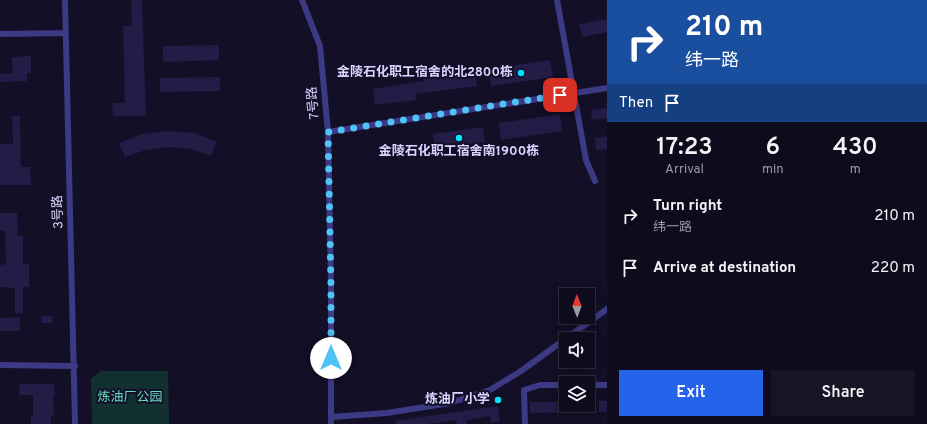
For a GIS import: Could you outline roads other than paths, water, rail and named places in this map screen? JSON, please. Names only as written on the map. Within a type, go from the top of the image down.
[{"type":"street","name":"3号路","points":[[65,0],[75,366],[75,424]]},
{"type":"street","name":"7号路","points":[[302,0],[320,46],[328,132],[331,285],[331,424]]},
{"type":"street","points":[[557,0],[586,160],[596,181]]},
{"type":"street","points":[[0,34],[65,33]]},
{"type":"street","points":[[328,132],[607,88]]},
{"type":"street","points":[[331,417],[387,413],[450,403],[490,390],[521,371],[607,309]]},
{"type":"street","points":[[0,365],[75,366]]},
{"type":"street","points":[[525,424],[524,390],[540,385],[559,385]]},
{"type":"street","points":[[595,385],[607,385]]},
{"type":"place","name":"金陵石化职工宿舍的北2800栋","points":[[521,73]]},
{"type":"place","name":"金陵石化职工宿舍南1900栋","points":[[459,138]]},
{"type":"place","name":"炼油厂小学","points":[[498,400]]},
{"type":"park label","name":"炼油厂公园","points":[[130,398]]}]
